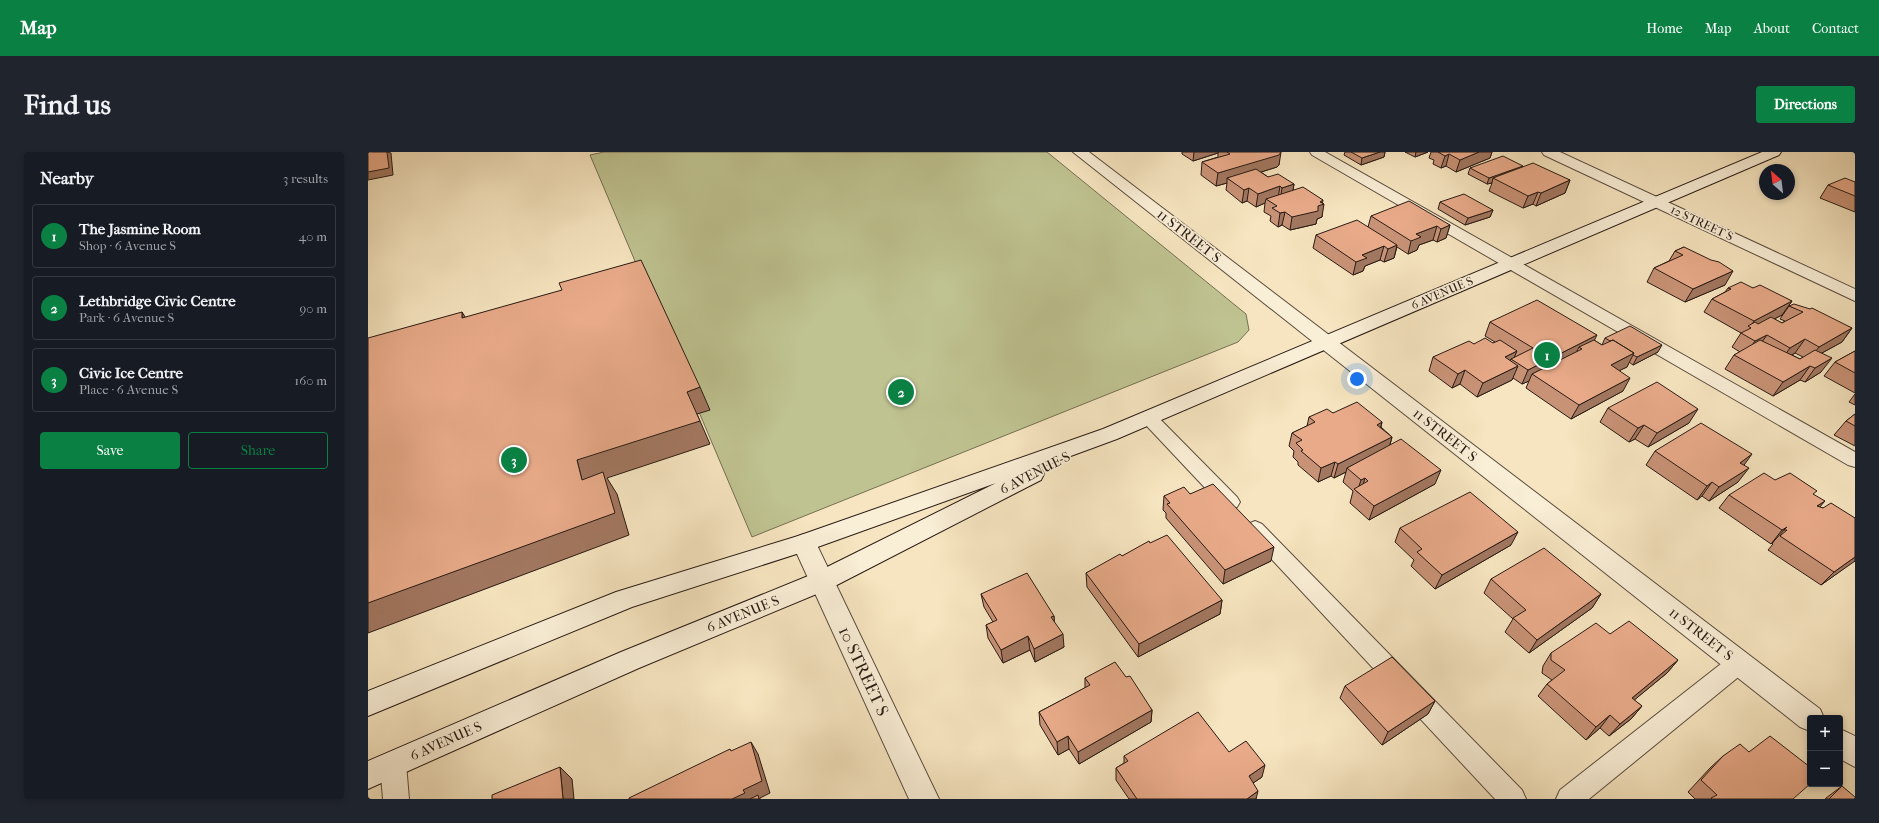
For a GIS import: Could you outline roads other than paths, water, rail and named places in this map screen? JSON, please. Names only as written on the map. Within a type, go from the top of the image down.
[{"type":"main road","name":"11 STREET S","points":[[1080,152],[1807,716]]},
{"type":"main road","name":"12 STREET S","points":[[1549,152],[1855,296]]},
{"type":"main road","name":"6 AVENUE S","points":[[368,704],[625,599],[804,543],[1110,434],[1774,152]]},
{"type":"main road","name":"6 AVENUE S","points":[[368,775],[630,660],[822,581],[1110,434]]},
{"type":"main road","name":"10 STREET S","points":[[804,543],[924,799]]},
{"type":"main road","points":[[1843,744],[1855,753]]},
{"type":"lane","points":[[1316,152],[1855,460]]},
{"type":"lane","points":[[1150,418],[1513,799]]},
{"type":"lane","points":[[1569,799],[1739,663]]},
{"type":"lane","points":[[393,764],[396,799]]},
{"type":"place","name":"The Jasmine Room","points":[[1547,355]]},
{"type":"place","name":"Lethbridge Civic Centre","points":[[901,392]]},
{"type":"place","name":"Civic Ice Centre","points":[[514,460]]}]
